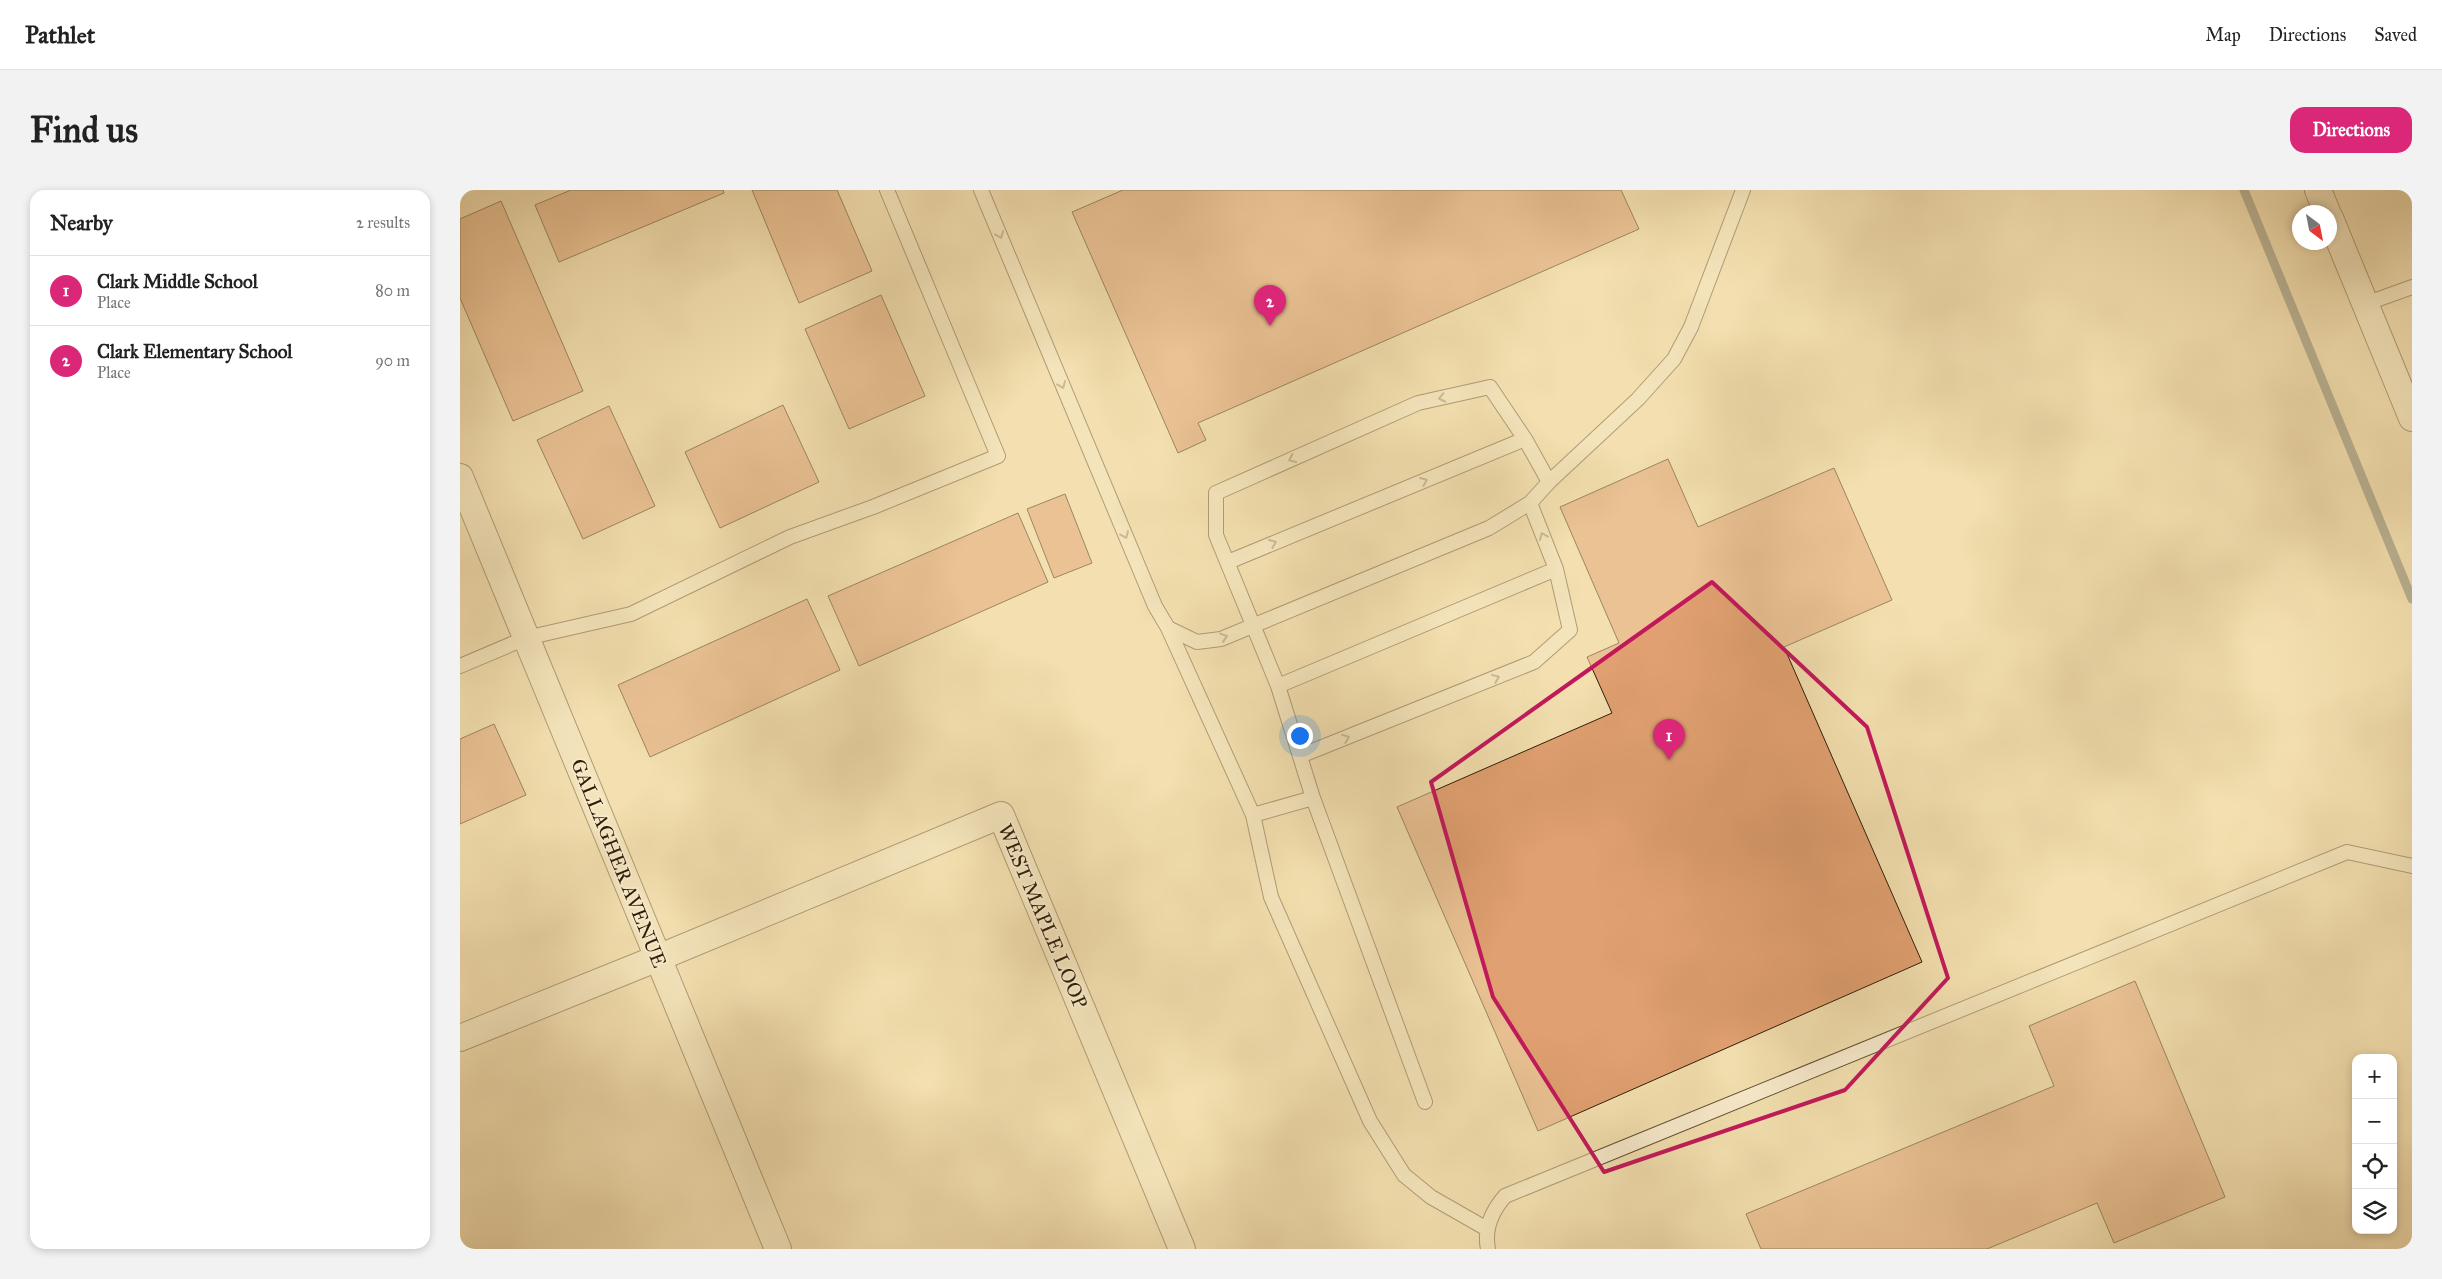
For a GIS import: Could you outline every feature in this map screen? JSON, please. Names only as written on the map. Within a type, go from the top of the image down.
[{"type":"street","points":[[2318,190],[2324,205]]},
{"type":"street","points":[[2337,235],[2412,418]]},
{"type":"street","name":"GALLAGHER AVENUE","points":[[460,477],[778,1249]]},
{"type":"street","name":"WEST MAPLE LOOP","points":[[658,958],[1001,815],[1182,1249]]},
{"type":"street","points":[[460,1038],[658,958]]},
{"type":"lane","points":[[460,666],[526,638],[631,614],[790,537],[873,507],[998,456],[887,190]]},
{"type":"lane","points":[[981,190],[1155,606],[1168,628],[1253,814],[1271,897],[1370,1121],[1404,1175],[1431,1197],[1487,1228]]},
{"type":"lane","points":[[1168,628],[1197,642],[1221,639],[1489,528],[1530,503],[1549,482],[1638,399],[1674,359],[1691,327],[1744,190]]},
{"type":"lane","points":[[2365,304],[2412,287]]},
{"type":"lane","points":[[1425,1102],[1314,798],[1278,686],[1216,535],[1216,493],[1418,403],[1490,387],[1525,439],[1549,482]]},
{"type":"lane","points":[[1228,562],[1525,439]]},
{"type":"lane","points":[[1300,756],[1534,662],[1570,630],[1556,569],[1530,503]]},
{"type":"lane","points":[[1278,686],[1556,569]]},
{"type":"lane","points":[[1253,814],[1314,798]]},
{"type":"lane","points":[[1488,1249],[1487,1228],[1498,1205],[1505,1196],[2347,852],[2412,866]]},
{"type":"highlighted area","points":[[1712,582],[1867,727],[1948,978],[1845,1090],[1604,1172],[1493,997],[1431,782],[1542,705]]},
{"type":"building","points":[[571,190],[723,190],[724,193],[559,262],[535,205]]},
{"type":"building","points":[[752,190],[837,190],[872,271],[799,303]]},
{"type":"building","points":[[1123,190],[1621,190],[1639,229],[1198,423],[1206,440],[1178,453],[1072,212]]},
{"type":"building","points":[[501,201],[583,391],[513,421],[460,298],[460,219]]},
{"type":"building","points":[[881,295],[925,396],[849,429],[805,329]]},
{"type":"building","points":[[783,405],[819,482],[720,528],[685,452]]},
{"type":"building","points":[[609,406],[655,506],[583,539],[537,440]]},
{"type":"building","points":[[1668,459],[1698,527],[1834,468],[1892,600],[1784,647],[1922,962],[1538,1131],[1397,807],[1612,713],[1587,657],[1619,643],[1560,507]]},
{"type":"building","points":[[1065,494],[1092,563],[1054,578],[1027,509]]},
{"type":"building","points":[[1018,513],[1048,582],[859,666],[828,596]]},
{"type":"building","points":[[807,599],[840,670],[650,757],[618,685]]},
{"type":"building","points":[[494,724],[526,795],[460,824],[460,739]]},
{"type":"building","points":[[2135,981],[2225,1197],[2114,1243],[2097,1203],[1987,1249],[1761,1249],[1746,1214],[2054,1086],[2029,1026]]},
{"type":"waterway","points":[[2244,190],[2412,599]]},
{"type":"place","name":"Clark Elementary School","points":[[1270,326]]},
{"type":"place","name":"Clark Middle School","points":[[1669,760]]}]
